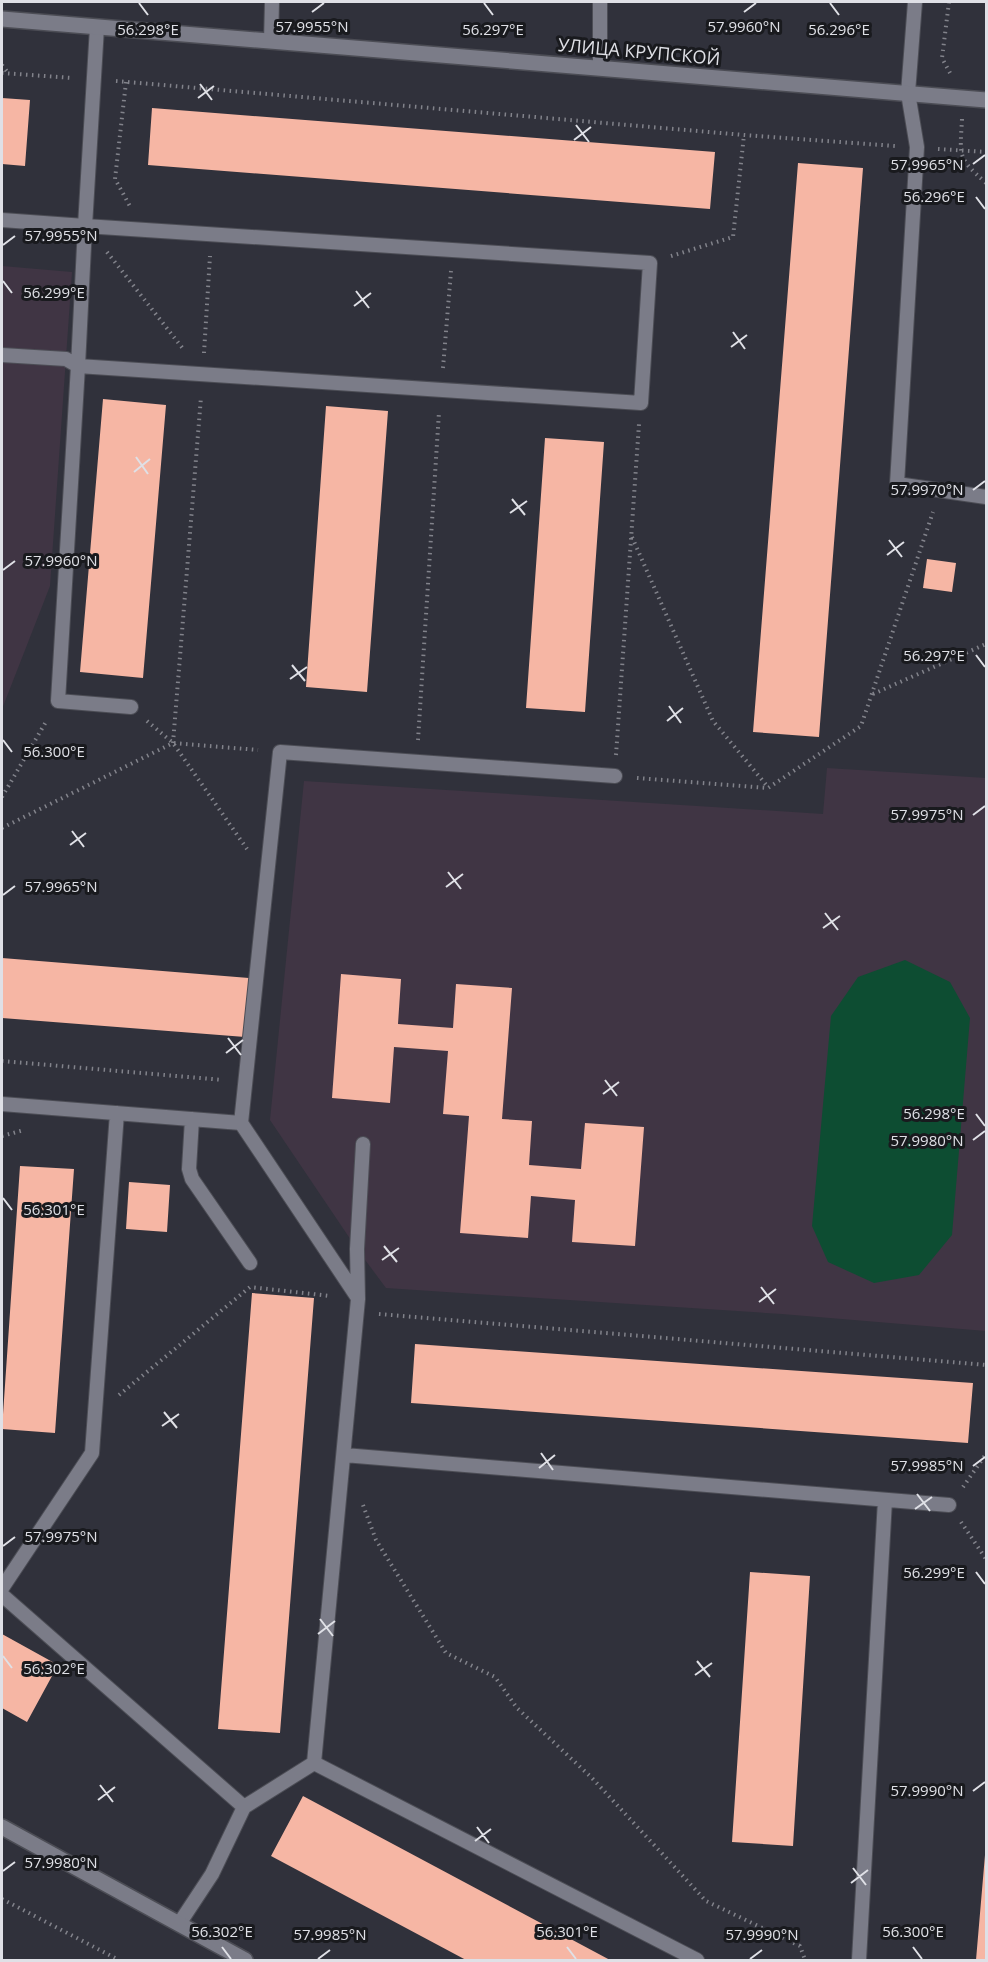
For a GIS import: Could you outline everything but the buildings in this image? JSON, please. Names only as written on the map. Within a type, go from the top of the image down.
[{"type":"street","name":"УЛИЦА КРУПСКОЙ","points":[[2,19],[987,100]]},
{"type":"street","points":[[2,1827],[245,1960]]},
{"type":"lane","points":[[271,41],[272,2]]},
{"type":"lane","points":[[600,2],[600,68]]},
{"type":"lane","points":[[915,2],[908,93],[917,147],[897,484],[987,497]]},
{"type":"lane","points":[[97,27],[57,701],[131,707]]},
{"type":"lane","points":[[2,219],[650,263],[641,403],[78,366],[66,359],[2,355]]},
{"type":"lane","points":[[358,1305],[241,1123],[280,752],[615,776]]},
{"type":"lane","points":[[2,1104],[241,1123]]},
{"type":"lane","points":[[2,1588],[92,1453],[117,1113]]},
{"type":"lane","points":[[192,1119],[189,1169],[192,1179],[250,1263]]},
{"type":"lane","points":[[314,1763],[358,1305],[357,1250],[363,1144]]},
{"type":"lane","points":[[344,1455],[949,1505]]},
{"type":"lane","points":[[859,1960],[885,1500]]},
{"type":"lane","points":[[2,1594],[244,1807]]},
{"type":"lane","points":[[179,1924],[212,1874],[244,1807],[314,1763]]},
{"type":"lane","points":[[314,1763],[697,1960]]},
{"type":"path","points":[[949,2],[942,58],[948,72],[960,75]]},
{"type":"path","points":[[2,65],[8,73]]},
{"type":"path","points":[[2,73],[744,135],[987,152]]},
{"type":"path","points":[[126,82],[115,179],[143,229]]},
{"type":"path","points":[[962,118],[961,150],[965,164],[987,183]]},
{"type":"path","points":[[650,263],[733,237],[744,135]]},
{"type":"path","points":[[86,226],[203,374]]},
{"type":"path","points":[[173,743],[212,234]]},
{"type":"path","points":[[417,762],[441,389],[453,250]]},
{"type":"path","points":[[641,403],[615,776],[768,788],[861,726],[940,490]]},
{"type":"path","points":[[632,536],[713,721],[768,788]]},
{"type":"path","points":[[872,695],[987,644]]},
{"type":"path","points":[[2,797],[57,701]]},
{"type":"path","points":[[131,707],[173,743],[267,877]]},
{"type":"path","points":[[2,828],[173,743],[280,752]]},
{"type":"path","points":[[2,1061],[245,1082]]},
{"type":"path","points":[[95,1414],[249,1287],[358,1305],[987,1365]]},
{"type":"path","points":[[987,1454],[949,1505],[987,1559]]},
{"type":"path","points":[[360,1497],[376,1540],[446,1653],[495,1677],[517,1708],[592,1778],[705,1901],[801,1946],[805,1960]]},
{"type":"path","points":[[2,1899],[119,1960]]},
{"type":"shaded area","points":[[2,266],[72,272],[50,586],[2,709]]},
{"type":"shaded area","points":[[827,768],[986,778],[986,1331],[782,1314],[386,1288],[270,1120],[304,781],[823,814]]},
{"type":"green space","points":[[905,960],[950,982],[970,1018],[952,1235],[919,1275],[874,1283],[828,1262],[812,1226],[831,1016],[858,977]]}]
